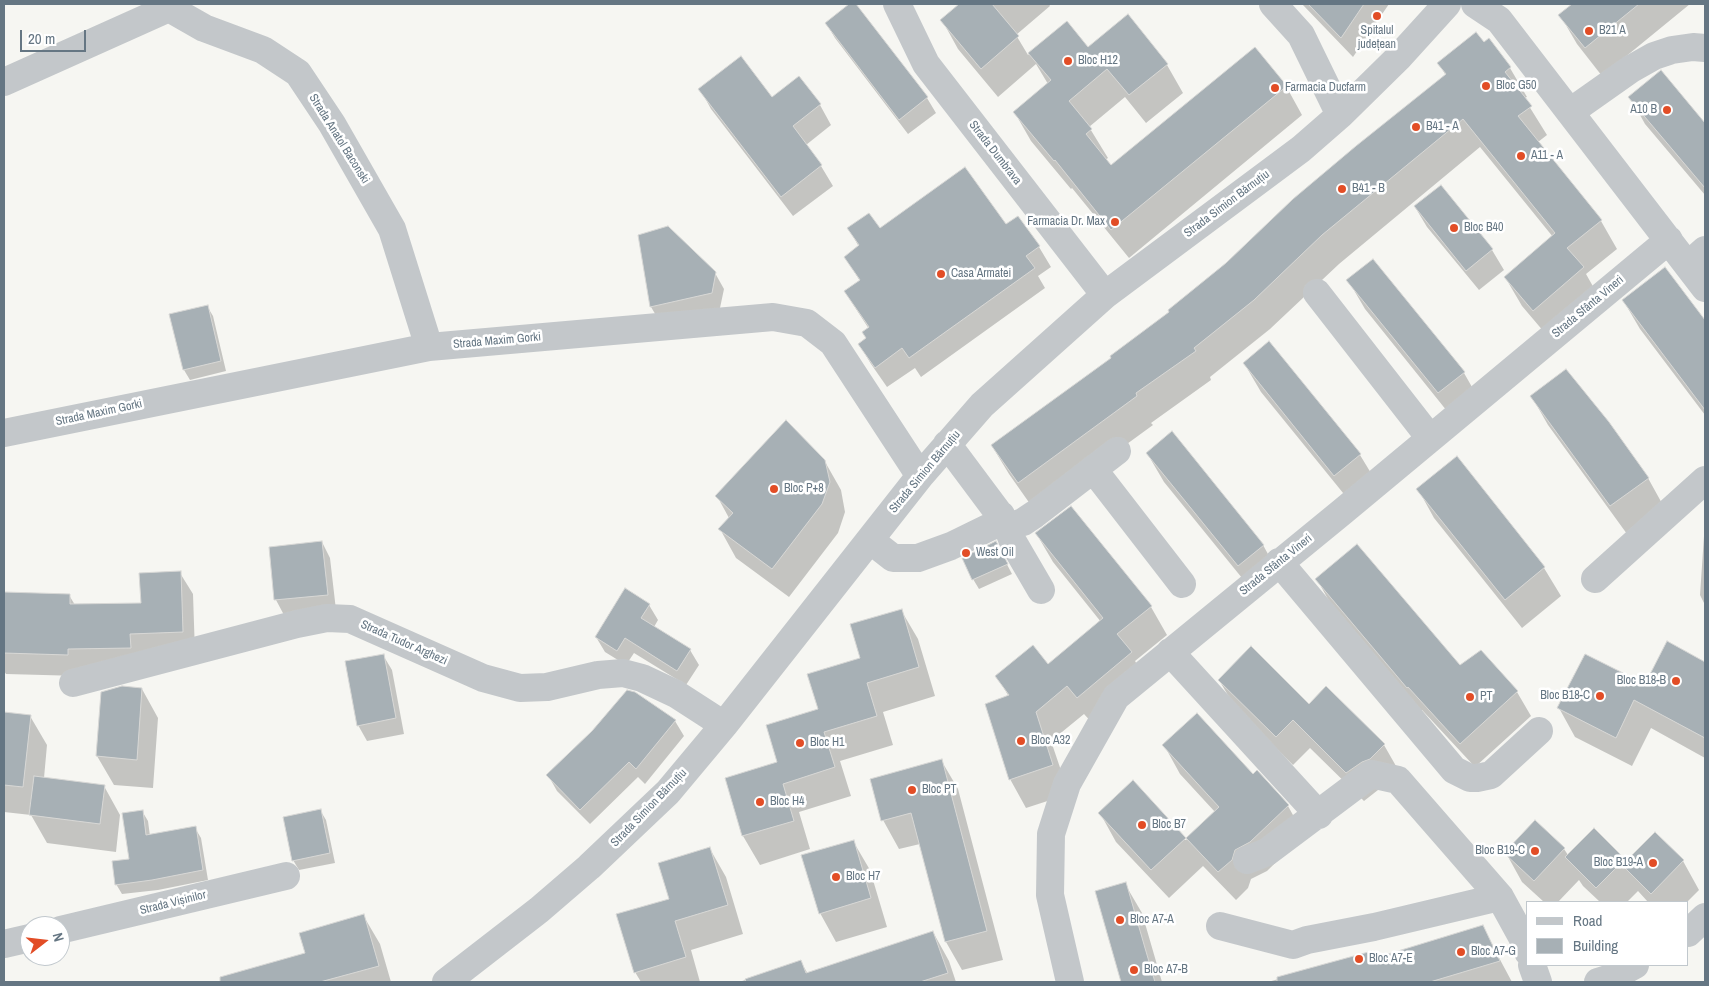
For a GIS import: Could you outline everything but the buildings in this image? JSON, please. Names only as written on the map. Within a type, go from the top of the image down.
[{"type":"street","name":"Strada Dumbrava","points":[[897,4],[926,64],[1105,295]]},
{"type":"street","points":[[1273,4],[1301,35],[1340,115]]},
{"type":"street","name":"Strada Simion Bărnuțiu","points":[[446,982],[539,910],[608,850],[668,792],[724,725],[920,476],[982,405],[1105,295],[1301,149],[1340,115],[1398,58],[1447,4]]},
{"type":"street","points":[[1475,4],[1499,20],[1669,240],[1696,257],[1705,288]]},
{"type":"street","points":[[4,82],[167,6]]},
{"type":"street","name":"Strada Anatol Baconski","points":[[167,6],[204,28],[263,50],[298,74],[332,124],[392,229],[429,347]]},
{"type":"street","points":[[1570,112],[1631,69],[1654,56],[1672,50],[1693,47],[1705,48]]},
{"type":"street","name":"Strada Sfânta Vineri","points":[[1070,982],[1050,895],[1051,834],[1067,784],[1116,697],[1669,240]]},
{"type":"street","points":[[1317,293],[1430,438]]},
{"type":"street","name":"Strada Maxim Gorki","points":[[4,433],[429,347],[773,317],[807,323],[833,343],[920,476]]},
{"type":"street","points":[[947,444],[1004,519],[1013,542],[1041,590]]},
{"type":"street","points":[[1004,519],[1014,525],[1023,522],[1117,451]]},
{"type":"street","points":[[1093,470],[1182,584]]},
{"type":"street","points":[[1595,579],[1705,480]]},
{"type":"street","points":[[870,540],[893,558],[918,558],[951,546],[1004,519]]},
{"type":"street","points":[[1279,562],[1454,770],[1470,778],[1491,775],[1539,731]]},
{"type":"street","name":"Strada Tudor Arghezi","points":[[73,683],[296,624],[327,618],[350,619],[483,678],[520,688],[546,687],[614,673],[623,673],[642,678],[676,694],[724,725]]},
{"type":"street","points":[[1170,652],[1319,815]]},
{"type":"street","points":[[1247,860],[1267,852],[1319,815],[1371,774],[1398,780],[1500,897],[1526,947]]},
{"type":"street","name":"Strada Vișinilor","points":[[70,928],[286,876]]},
{"type":"street","points":[[1220,926],[1293,945],[1307,940],[1374,927],[1500,897]]},
{"type":"street","points":[[1689,932],[1705,917]]},
{"type":"street","points":[[4,944],[20,940]]},
{"type":"street","points":[[1532,966],[1538,982]]},
{"type":"street","points":[[1598,982],[1611,978],[1633,966]]},
{"type":"place","name":"Spitalul județean","points":[[1377,16]]},
{"type":"place","name":"B21 A","points":[[1589,31]]},
{"type":"place","name":"Bloc H12","points":[[1068,61]]},
{"type":"place","name":"Bloc G50","points":[[1486,86]]},
{"type":"place","name":"Farmacia Ducfarm","points":[[1275,88]]},
{"type":"place","name":"A10 B","points":[[1667,110]]},
{"type":"place","name":"B41 - A","points":[[1416,127]]},
{"type":"place","name":"A11 - A","points":[[1521,156]]},
{"type":"place","name":"B41 - B","points":[[1342,189]]},
{"type":"place","name":"Farmacia Dr. Max","points":[[1115,222]]},
{"type":"place","name":"Bloc B40","points":[[1454,228]]},
{"type":"place","name":"Casa Armatei","points":[[941,274]]},
{"type":"place","name":"Bloc P+8","points":[[774,489]]},
{"type":"place","name":"West Oil","points":[[966,553]]},
{"type":"place","name":"Bloc B18-B","points":[[1676,681]]},
{"type":"place","name":"Bloc B18-C","points":[[1600,696]]},
{"type":"place","name":"PT","points":[[1470,697]]},
{"type":"place","name":"Bloc A32","points":[[1021,741]]},
{"type":"place","name":"Bloc H1","points":[[800,743]]},
{"type":"place","name":"Bloc PT","points":[[912,790]]},
{"type":"place","name":"Bloc H4","points":[[760,802]]},
{"type":"place","name":"Bloc B7","points":[[1142,825]]},
{"type":"place","name":"Bloc B19-C","points":[[1535,851]]},
{"type":"place","name":"Bloc B19-A","points":[[1653,863]]},
{"type":"place","name":"Bloc H7","points":[[836,877]]},
{"type":"place","name":"Bloc A7-A","points":[[1120,920]]},
{"type":"place","name":"Bloc A7-G","points":[[1461,952]]},
{"type":"place","name":"Bloc A7-E","points":[[1359,959]]},
{"type":"place","name":"Bloc A7-B","points":[[1134,970]]}]
